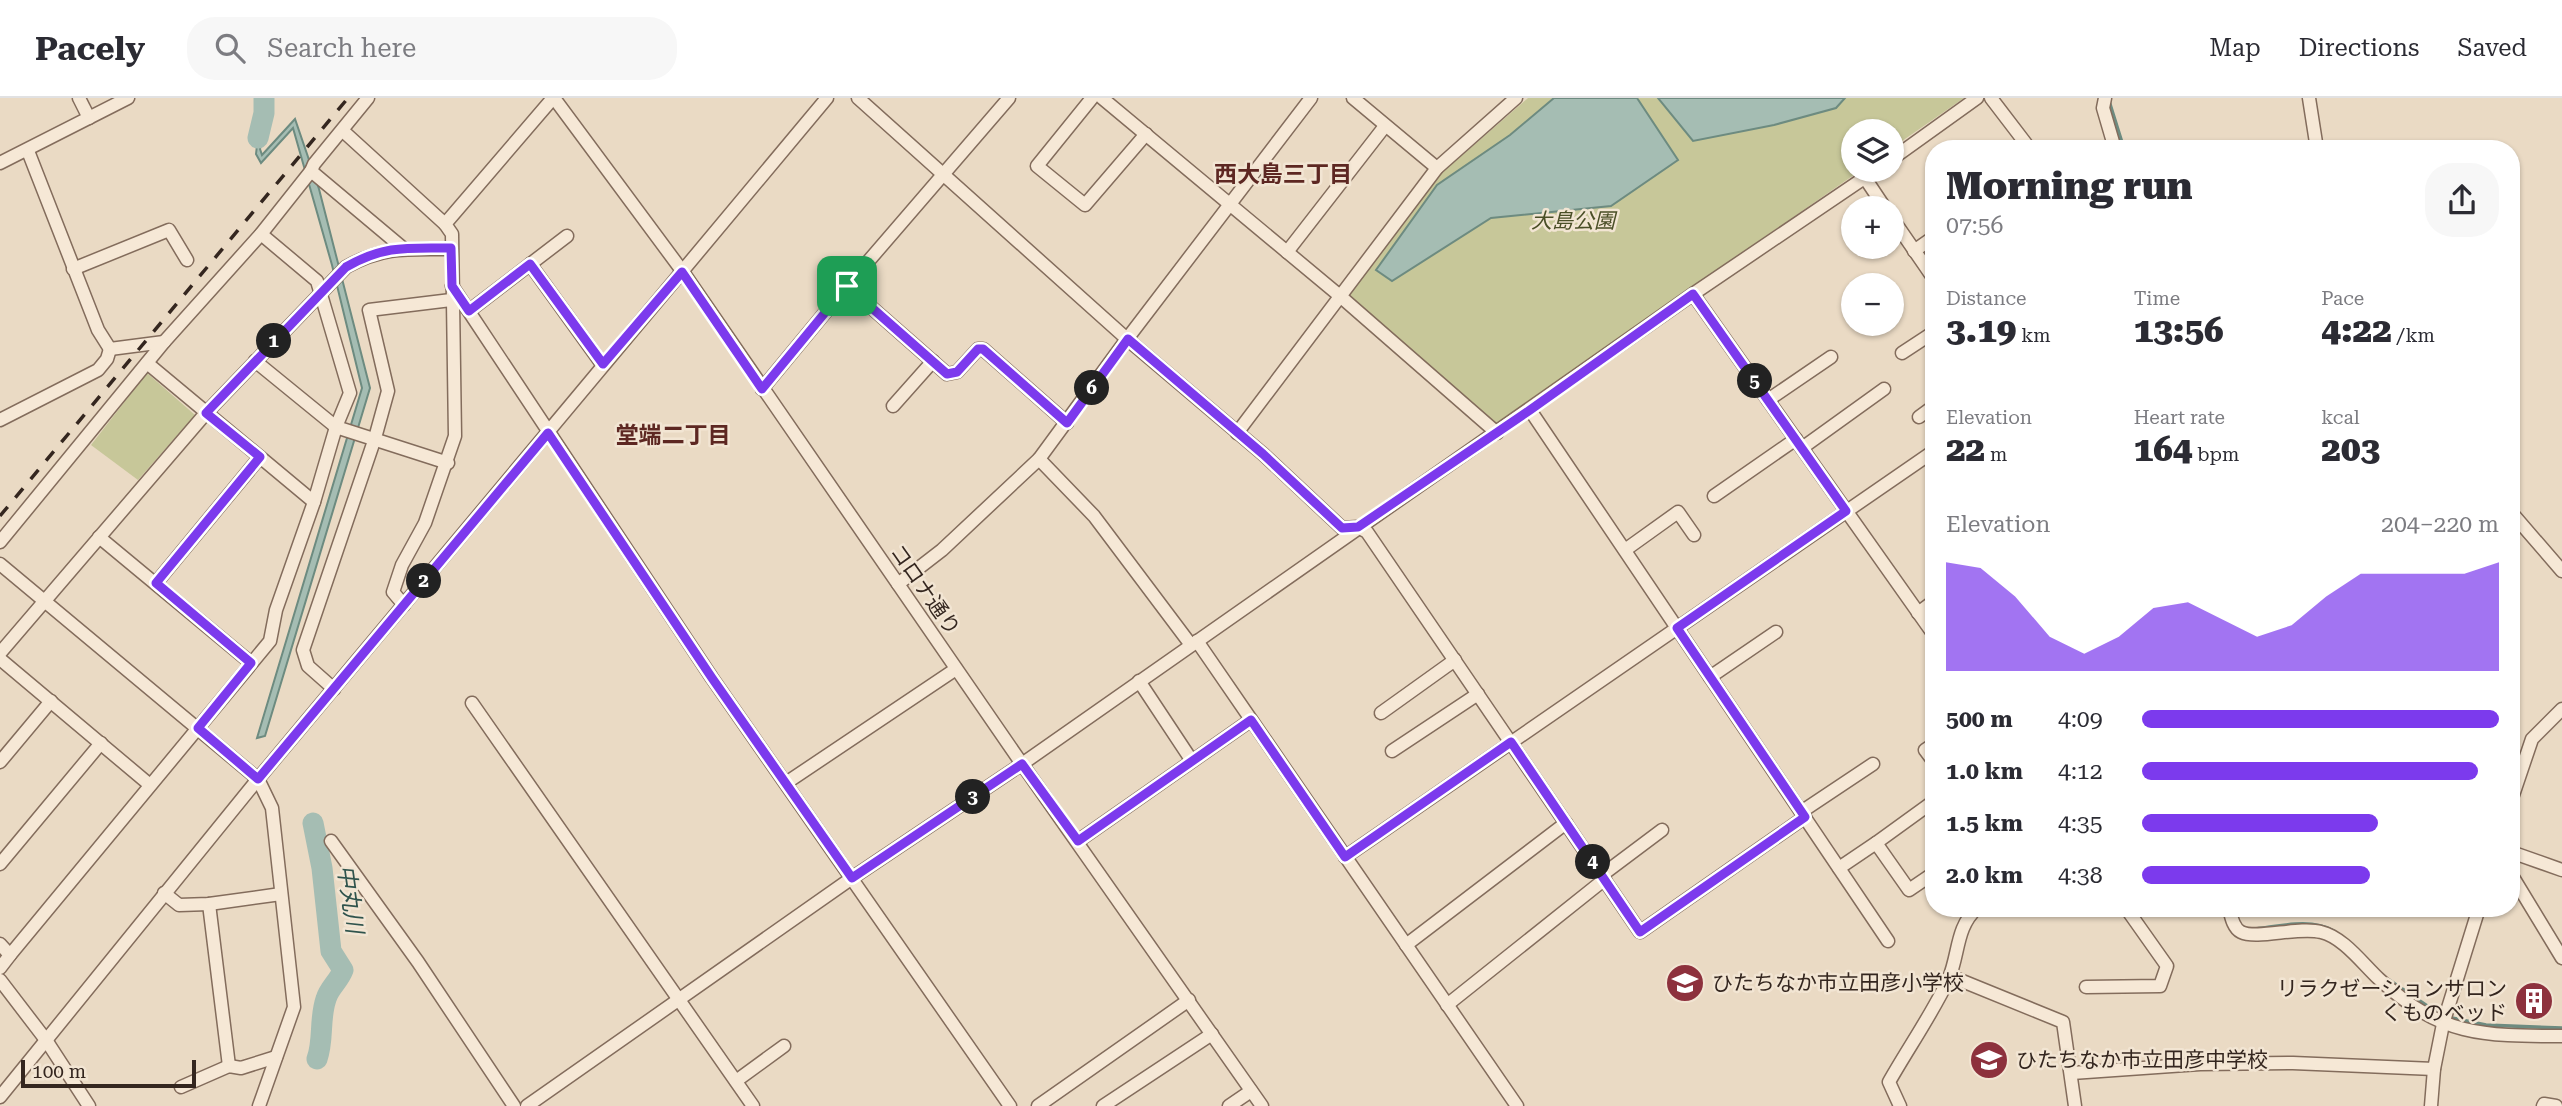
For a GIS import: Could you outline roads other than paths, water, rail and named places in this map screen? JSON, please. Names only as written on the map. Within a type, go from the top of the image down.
[{"type":"street","points":[[79,98],[89,118]]},
{"type":"street","points":[[0,163],[128,98]]},
{"type":"street","points":[[0,542],[164,342],[261,234],[368,98]]},
{"type":"street","points":[[445,225],[553,98]]},
{"type":"street","name":"コロナ通り","points":[[553,98],[682,272],[1262,1106]]},
{"type":"street","points":[[0,1097],[258,779],[827,98]]},
{"type":"street","points":[[858,98],[1342,528],[1358,527],[1367,531],[1640,932],[1873,764]]},
{"type":"street","points":[[762,389],[1009,98]]},
{"type":"street","points":[[1092,98],[1037,166],[1084,205],[1146,134]]},
{"type":"street","points":[[1102,98],[1340,296],[1497,433]]},
{"type":"street","points":[[898,584],[943,550],[1039,459],[1311,98]]},
{"type":"street","points":[[1353,98],[1437,168]]},
{"type":"street","points":[[1237,433],[1437,168],[1516,98]]},
{"type":"street","points":[[1904,150],[1977,98]]},
{"type":"street","points":[[1992,98],[2022,140]]},
{"type":"street","points":[[2105,98],[2103,108],[2112,140]]},
{"type":"street","points":[[2309,98],[2316,140]]},
{"type":"street","points":[[1287,252],[1385,126]]},
{"type":"street","points":[[343,131],[452,234],[455,436],[425,523],[402,565],[393,592],[404,605]]},
{"type":"street","points":[[0,421],[98,370],[107,359],[110,349],[98,330],[28,151]]},
{"type":"street","points":[[311,171],[404,248]]},
{"type":"street","points":[[527,1106],[852,878],[1022,764],[1693,294],[1858,182]]},
{"type":"street","points":[[73,269],[169,230],[187,260]]},
{"type":"street","points":[[0,968],[270,641],[276,610],[314,502],[336,427],[350,393],[317,281],[261,234]]},
{"type":"street","points":[[469,311],[567,236]]},
{"type":"street","points":[[1904,236],[1925,266]]},
{"type":"street","points":[[1914,251],[1925,243]]},
{"type":"street","points":[[0,653],[206,413],[346,267],[368,254],[404,248],[451,248]]},
{"type":"street","points":[[530,264],[603,364]]},
{"type":"street","points":[[452,286],[548,433],[786,783],[1010,1106]]},
{"type":"street","points":[[847,286],[947,374],[957,372],[978,349],[983,349],[1067,423]]},
{"type":"street","points":[[1693,294],[1925,622]]},
{"type":"street","points":[[334,689],[308,666],[303,650],[375,438],[388,391],[369,310],[452,300]]},
{"type":"street","points":[[1902,353],[1925,338]]},
{"type":"street","points":[[110,349],[164,342]]},
{"type":"street","points":[[1768,400],[1831,357]]},
{"type":"street","points":[[255,361],[336,427],[447,463]]},
{"type":"street","points":[[893,406],[933,361]]},
{"type":"street","points":[[147,363],[314,502]]},
{"type":"street","points":[[1714,496],[1884,389]]},
{"type":"street","points":[[1530,410],[1888,941]]},
{"type":"street","points":[[1919,417],[1925,413]]},
{"type":"street","points":[[156,583],[260,457]]},
{"type":"street","points":[[1345,857],[1925,457]]},
{"type":"street","points":[[1039,459],[1094,516],[1251,720],[1517,1106]]},
{"type":"street","points":[[1625,550],[1678,512],[1695,535]]},
{"type":"street","points":[[2520,522],[2562,571]]},
{"type":"street","points":[[99,537],[251,663]]},
{"type":"street","points":[[0,564],[258,779],[272,808],[294,1007],[260,1106]]},
{"type":"street","points":[[1918,612],[1925,607]]},
{"type":"street","points":[[1710,677],[1776,632]]},
{"type":"street","points":[[0,659],[150,785]]},
{"type":"street","points":[[1381,713],[1455,660]]},
{"type":"street","points":[[786,783],[956,669]]},
{"type":"street","points":[[1139,681],[1192,761]]},
{"type":"street","points":[[1392,751],[1478,694]]},
{"type":"street","points":[[0,762],[51,701]]},
{"type":"street","points":[[472,703],[753,1106]]},
{"type":"street","points":[[2520,774],[2532,739],[2562,709]]},
{"type":"street","points":[[1078,841],[1251,720]]},
{"type":"street","points":[[0,864],[101,743]]},
{"type":"street","points":[[1839,868],[1925,808]]},
{"type":"street","points":[[1406,945],[1566,823]]},
{"type":"street","points":[[1447,1005],[1662,830]]},
{"type":"street","points":[[331,841],[418,962],[514,1106]]},
{"type":"street","points":[[1876,843],[1909,890],[1925,879]]},
{"type":"street","points":[[2520,855],[2562,870]]},
{"type":"street","points":[[2520,889],[2562,958]]},
{"type":"street","points":[[164,893],[179,905],[209,904],[281,894]]},
{"type":"street","points":[[209,904],[229,1066]]},
{"type":"street","points":[[1900,1106],[1889,1082],[1950,976],[1959,937],[1969,917]]},
{"type":"street","points":[[2086,987],[2160,986],[2167,966],[2132,917]]},
{"type":"street","points":[[2232,917],[2234,925],[2241,932],[2303,929],[2333,936],[2404,1002],[2443,1024],[2473,1031],[2518,1036],[2562,1036]]},
{"type":"street","points":[[2431,1106],[2434,1069],[2443,1024],[2476,917]]},
{"type":"street","points":[[0,944],[9,955]]},
{"type":"street","points":[[1950,976],[2063,1023],[2076,1106]]},
{"type":"street","points":[[0,980],[46,1040],[89,1106]]},
{"type":"street","points":[[1038,1106],[1189,1000]]},
{"type":"street","points":[[1103,1106],[1212,1034]]},
{"type":"street","points":[[736,1081],[784,1046]]},
{"type":"street","points":[[181,1087],[229,1066],[241,1068],[276,1057]]},
{"type":"street","points":[[2072,1073],[2200,1063],[2293,1063],[2434,1069]]},
{"type":"street","points":[[1229,1106],[1251,1091]]},
{"type":"street","points":[[2543,1106],[2556,1106]]},
{"type":"waterway","name":"中丸川","points":[[258,138],[264,113],[264,98]]},
{"type":"waterway","points":[[2109,101],[2121,140]]},
{"type":"waterway","name":"中丸川","points":[[313,823],[322,868],[331,951],[343,970],[326,999],[317,1059]]},
{"type":"waterway","points":[[2256,929],[2306,924],[2334,931]]},
{"type":"waterway","points":[[2389,980],[2436,1012]]},
{"type":"waterway","points":[[2452,1018],[2486,1025],[2562,1028]]},
{"type":"railway","points":[[0,516],[348,98]]},
{"type":"place","name":"ひたちなか市立田彦小学校","points":[[1685,983]]},
{"type":"place","name":"リラクゼーションサロン くものベッド","points":[[2534,1001]]},
{"type":"place","name":"ひたちなか市立田彦中学校","points":[[1989,1060]]},
{"type":"district","name":"西大島三丁目","points":[[1283,174]]},
{"type":"district","name":"堂端二丁目","points":[[673,435]]},
{"type":"park label","name":"大島公園","points":[[1573,221]]}]
